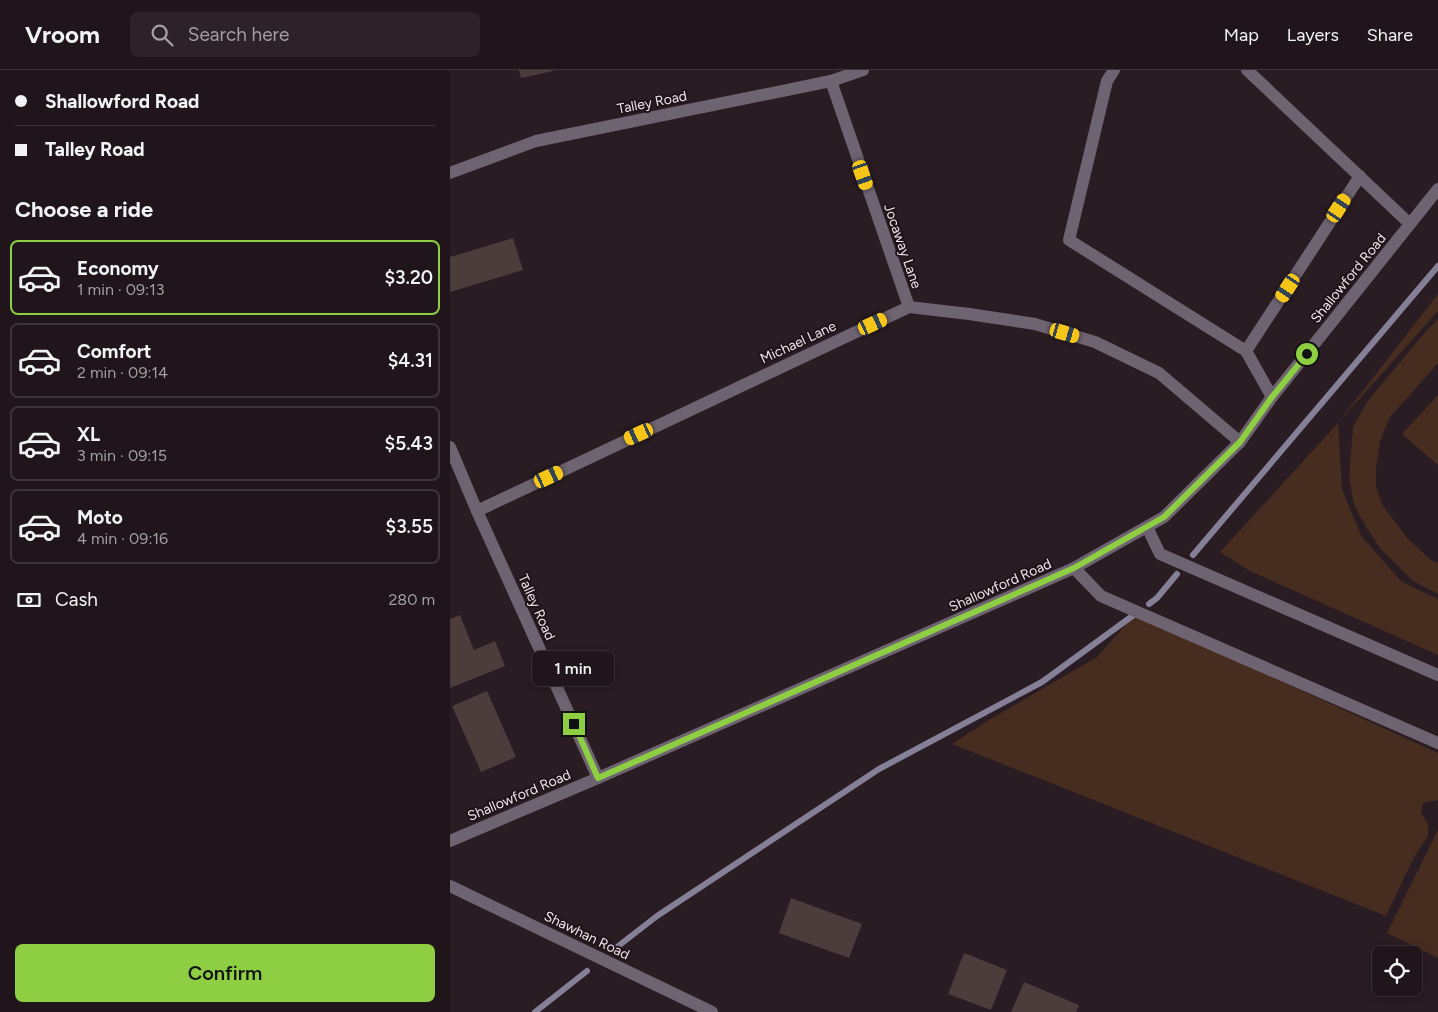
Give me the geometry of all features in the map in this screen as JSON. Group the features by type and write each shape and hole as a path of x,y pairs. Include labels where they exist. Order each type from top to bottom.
{"street":[{"name":"Talley Road","path":"450,173 536,141 831,81 863,70"},
{"path":"1114,70 1107,81 1068,240 1246,351 1272,397"},
{"path":"1247,70 1410,224"},
{"name":"Jocaway Lane","path":"831,81 909,307"},
{"path":"1246,351 1360,176"},
{"name":"Shallowford Road","path":"450,841 598,778 1074,568 1164,517 1240,442 1272,397 1438,188"},
{"path":"909,307 1035,324 1095,342 1159,373 1240,442"},
{"name":"Michael Lane","path":"477,511 909,307"},
{"name":"Talley Road","path":"450,447 598,778"},
{"path":"1147,527 1160,554 1438,675"},
{"path":"1074,568 1101,596 1438,743"},
{"name":"Shawhan Road","path":"450,886 712,1012"}],"shaded area":[{"path":"1438,294 1438,311 1338,423"},
{"path":"1438,319 1438,363 1390,417 1380,441 1376,467 1376,487 1383,506 1408,539 1431,560 1438,563 1438,594 1413,581 1380,548 1354,504 1349,479 1353,427 1367,402"},
{"path":"1438,395 1438,465 1402,434"},
{"path":"1338,423 1342,490 1362,537 1401,581 1438,599 1438,655 1250,571 1220,552"},
{"path":"1135,614 1438,753 1438,800 1423,803 1421,812 1428,824 1428,836 1414,857 1386,916 952,744 987,721 1097,657"},
{"path":"1438,830 1438,958 1422,950 1422,946 1414,946 1387,933"}],"building":[{"path":"519,70 553,70 553,71 521,78"},
{"path":"513,238 523,270 450,292 450,257"},
{"path":"460,615 474,650 495,641 505,666 450,688 450,619"},
{"path":"487,691 516,757 481,772 452,706"},
{"path":"791,898 862,924 849,958 779,933"},
{"path":"964,953 1007,970 991,1010 948,994"},
{"path":"1024,982 1079,1005 1076,1012 1011,1012"}],"waterway":[{"path":"1193,555 1438,266"},
{"path":"1149,604 1157,598 1177,574"},
{"path":"617,947 657,916 879,769 1042,682 1135,614"},
{"path":"535,1012 587,971"}],"route":[{"path":"574,724 598,778 1074,568 1164,517 1240,442 1272,397 1307,354"}]}
